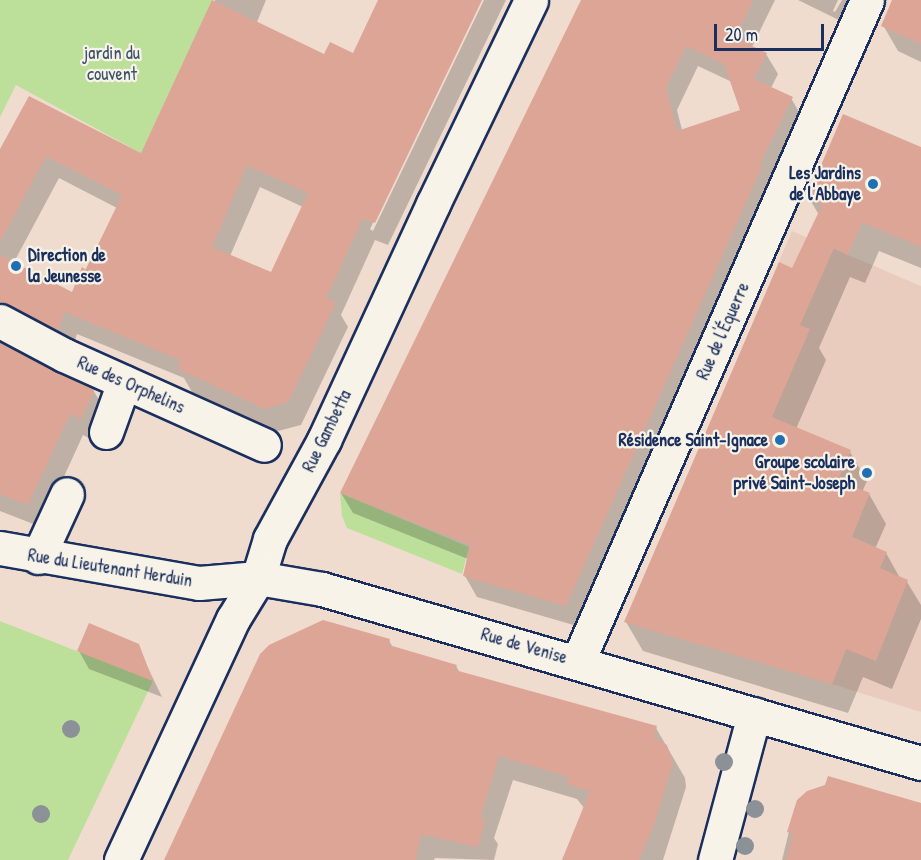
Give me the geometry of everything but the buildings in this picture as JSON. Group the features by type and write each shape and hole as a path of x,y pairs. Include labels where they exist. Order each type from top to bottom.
{"street":[{"name":"Rue Gambetta","path":"121,860 233,619 258,578 270,539 324,440 433,204 531,0"},
{"name":"Rue de l'Équerre","path":"578,661 867,0"},
{"name":"Rue des Orphelins","path":"0,321 64,355 264,445"},
{"path":"106,432 124,382"},
{"path":"38,556 67,494"},
{"name":"Rue du Lieutenant Herduin","path":"0,548 199,583 258,578 293,584"},
{"name":"Rue de Venise","path":"293,584 322,589 578,661 921,763"},
{"path":"715,860 753,714"}],"shaded area":[{"name":"Groupe scolaire privé Saint-Joseph","path":"792,231 921,286 921,712 832,684 886,552 815,520 708,428"}],"green space":[{"name":"jardin du couvent","path":"0,0 213,0 141,153 16,85 0,117"},
{"path":"340,493 469,547 462,574 347,528 342,516"},
{"path":"0,621 153,681 68,860 0,860"}],"place":[{"name":"Les Jardins de l'Abbaye","path":"873,184"},
{"name":"Direction de la Jeunesse","path":"16,266"},
{"name":"Résidence Saint-Ignace","path":"780,440"},
{"name":"Groupe scolaire privé Saint-Joseph","path":"867,473"}]}
